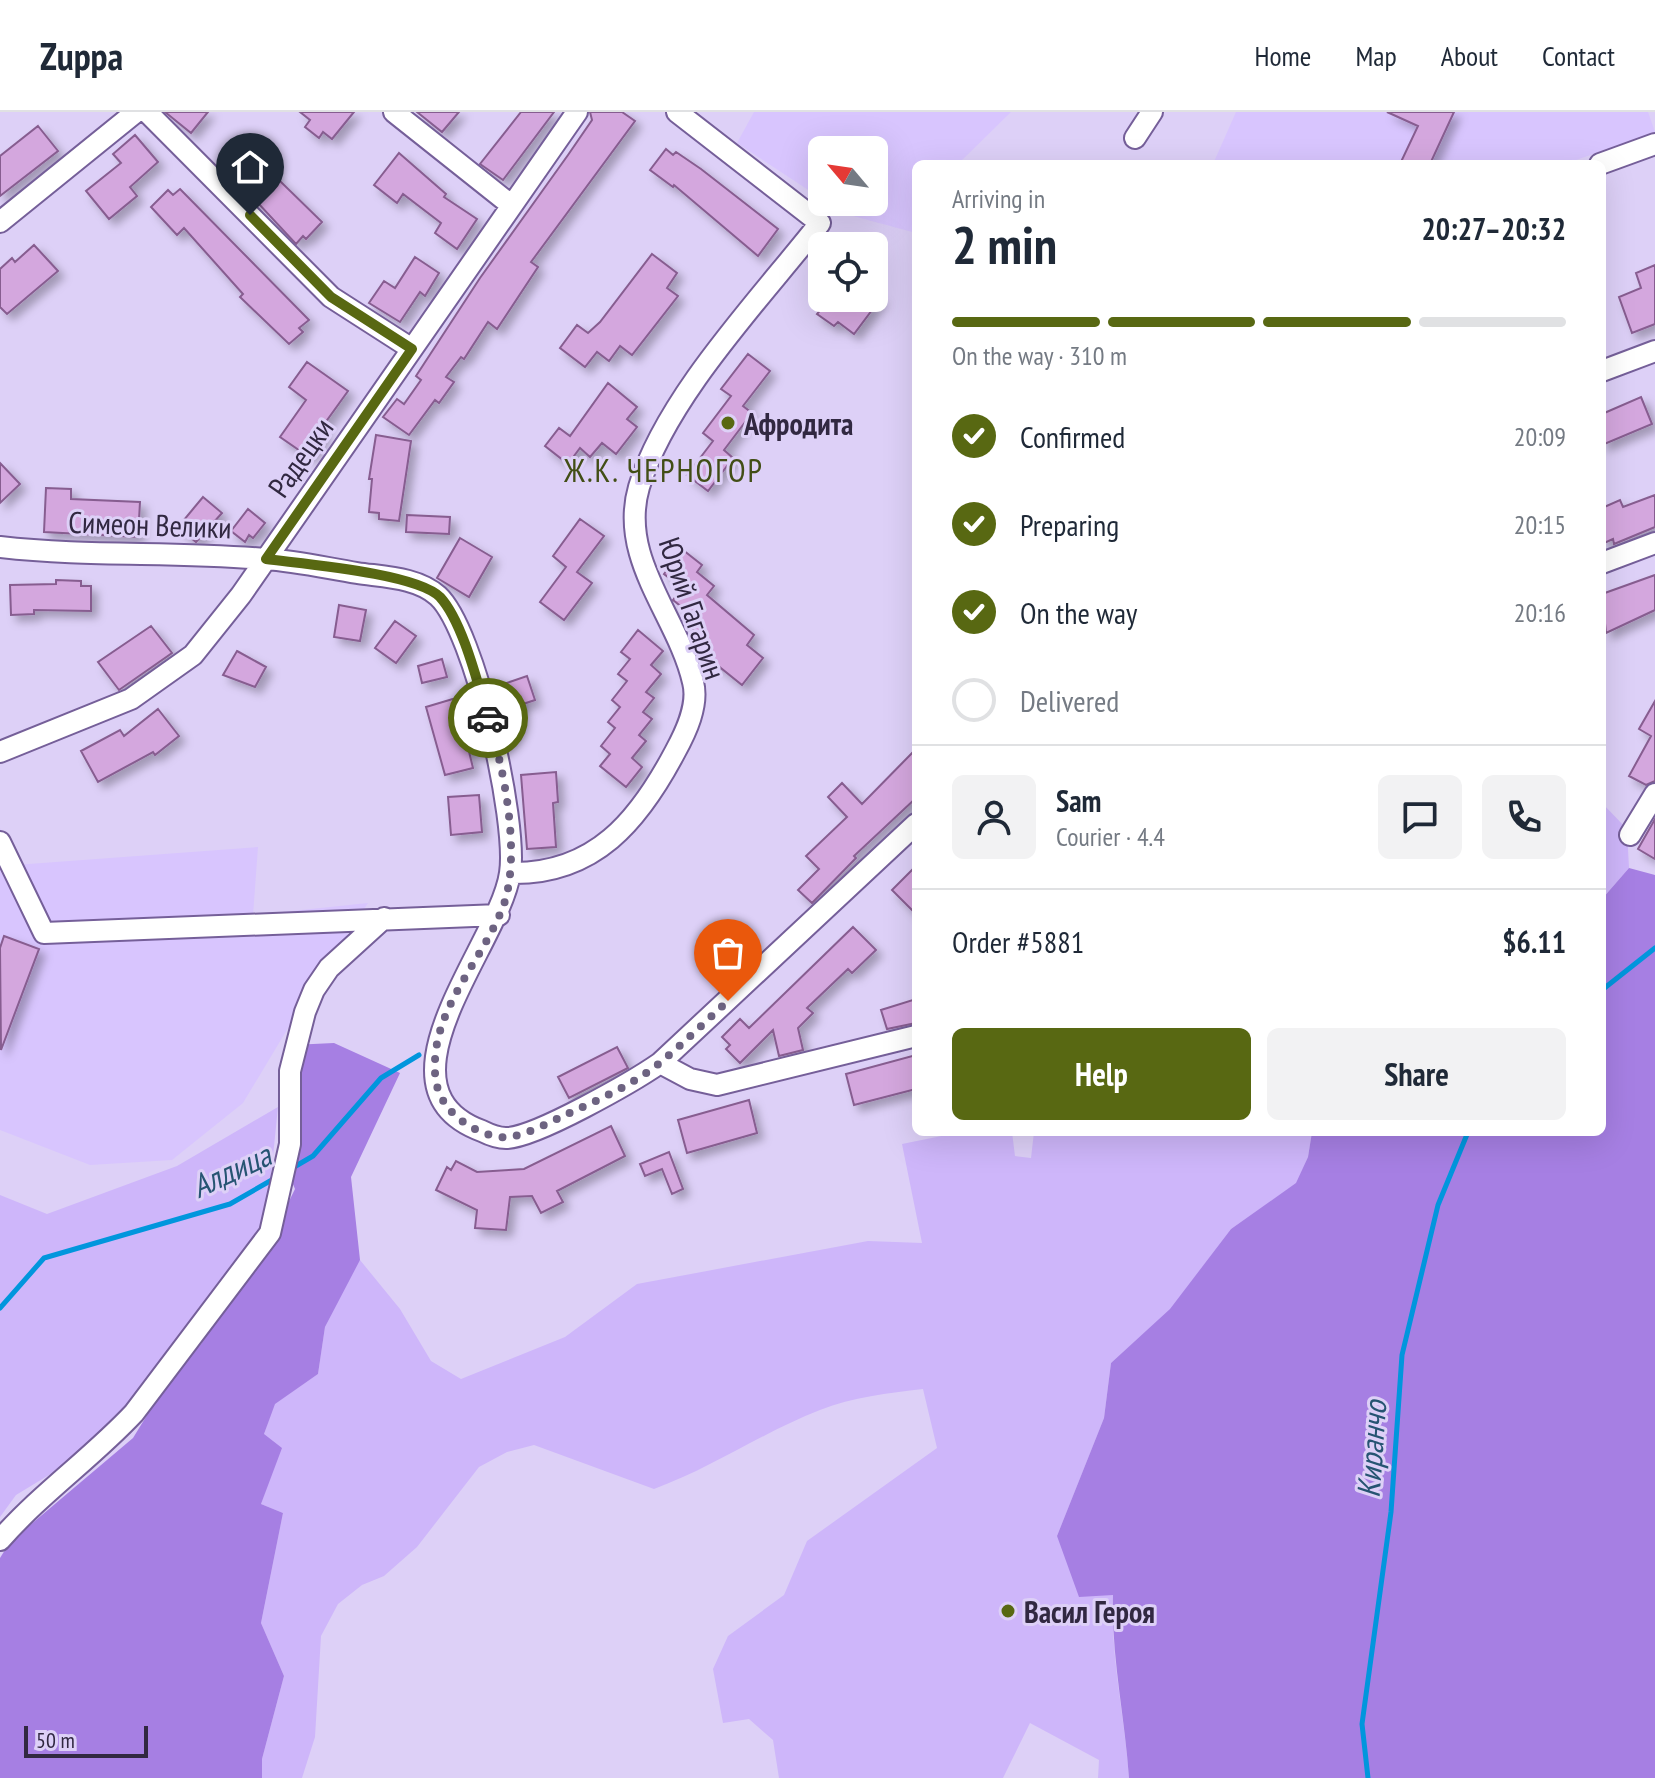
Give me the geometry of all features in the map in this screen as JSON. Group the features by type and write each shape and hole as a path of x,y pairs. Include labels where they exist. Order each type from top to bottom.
{"street":[{"path":"0,222 136,112"},
{"path":"147,112 331,297 412,349"},
{"path":"394,112 511,205"},
{"name":"Радецки","path":"0,752 131,699 193,655 266,559 577,112"},
{"name":"Юрий Гагарин","path":"510,873 553,870 590,854 627,826 651,799 682,739 692,714 694,684 639,558 635,518 639,489 665,424 820,223 677,112"},
{"path":"1135,138 1152,112"},
{"path":"1606,162 1655,144"},
{"path":"1606,369 1655,351"},
{"path":"1606,561 1655,543"},
{"name":"Симеон Велики","path":"0,547 266,559 416,583 440,598 455,622 500,760 510,873 499,915 459,987 440,1035 435,1073 439,1094 451,1112 467,1125 506,1138 571,1113 634,1081 660,1063 912,828"},
{"path":"1630,835 1655,794"},
{"path":"0,842 44,933 499,915"},
{"path":"0,1540 31,1504 113,1436 134,1413 270,1233 290,1144 290,1071 305,1012 314,990 329,968 384,918"},
{"path":"660,1063 690,1079 717,1085 912,1037"}],"shaded area":[{"path":"754,112 1011,112 962,160 912,160 912,232 853,216 888,216 888,136 808,136 808,190 737,143"},
{"path":"1236,112 1648,112 1655,132 1576,160 1215,160"},
{"path":"1606,807 1627,829 1629,868 1606,894"},
{"path":"0,828 15,865 258,847 253,915 368,903 243,1103 172,1160 90,1165 0,1130"},
{"path":"1629,868 1655,875 1655,1778 1129,1778 1114,1641 1113,1595 1079,1597 1057,1536 1104,1418 1111,1363 1170,1309 1231,1229 1296,1183 1308,1157 1311,1136 1606,1136 1606,894"},
{"path":"334,1043 400,1073 351,1177 360,1260 325,1327 318,1374 275,1404 264,1434 282,1448 261,1504 283,1513 261,1623 284,1676 262,1759 262,1778 0,1778 0,1558 10,1542 133,1438 171,1376 201,1344 222,1309 262,1256 295,1189 290,1177 292,1045"},
{"path":"278,1107 267,1215 253,1248 211,1292 195,1320 141,1384 110,1430 72,1461 16,1495 0,1517 0,1195 47,1214 177,1166"},
{"path":"941,1136 1012,1136 1015,1156 1031,1158 1034,1136 1311,1136 1308,1157 1297,1183 1231,1229 1170,1310 1111,1363 1104,1418 1057,1536 1113,1595 1114,1641 1129,1778 1098,1778 1099,1760 1030,1723 1003,1778 779,1778 773,1740 749,1719 723,1723 713,1669 728,1636 784,1595 807,1541 937,1448 923,1389 858,1399 820,1410 654,1489 534,1445 507,1452 479,1467 417,1547 384,1576 362,1585 338,1604 321,1636 315,1737 302,1778 262,1778 262,1759 284,1676 261,1623 283,1513 261,1504 270,1477 264,1434 274,1404 318,1374 325,1327 360,1260 400,1309 431,1361 461,1379 565,1337 637,1284 868,1241 922,1243 902,1144"}],"building":[{"path":"165,112 208,112 191,133"},
{"path":"300,112 354,112 332,139 323,132 319,138 305,127 310,120"},
{"path":"417,112 459,112 442,132"},
{"path":"521,112 554,112 503,180 480,164"},
{"path":"590,112 622,112 635,121 531,262 538,267 497,329 488,322 464,359 461,357 446,377 454,382 439,403 435,400 409,435 383,417 397,399 404,404 421,380 416,376 480,278 592,120"},
{"path":"1387,112 1454,112 1432,160 1402,160 1418,126"},
{"path":"38,126 58,151 0,196 0,156"},
{"path":"135,135 158,162 130,187 137,196 109,219 86,191 121,163 113,154"},
{"path":"240,142 322,222 306,239 303,236 296,244 220,162"},
{"path":"666,149 701,169 778,229 758,256 674,185 650,170"},
{"path":"399,153 446,194 444,197 477,219 457,249 435,233 441,223 403,194 397,203 374,185"},
{"path":"180,189 309,320 299,328 303,332 289,344 240,297 243,294 184,228 177,235 151,207 168,190 173,195"},
{"path":"34,245 58,271 7,314 0,307 0,269 12,258 15,262"},
{"path":"652,254 677,273 667,288 678,296 632,355 620,346 609,361 597,352 585,367 560,348 577,325 588,333 600,322"},
{"path":"415,257 439,273 425,296 420,292 400,322 369,303 384,281 395,288"},
{"path":"1655,265 1655,324 1632,333 1619,297 1641,288 1636,273"},
{"path":"870,312 854,334 838,322 834,326 817,314"},
{"name":"Афродита","path":"748,354 770,371 743,406 752,413 724,450 733,458 708,491 687,475 713,441 703,433 731,396 721,389"},
{"path":"307,362 348,391 320,430 325,433 309,457 280,437 306,400 289,387"},
{"path":"608,383 637,407 627,419 637,427 616,454 602,443 590,457 580,448 568,464 545,446 559,428 570,436"},
{"path":"1641,397 1652,424 1606,443 1606,412"},
{"path":"376,435 411,441 399,521 379,519 379,513 369,512 372,479 369,479"},
{"path":"0,463 20,484 0,503"},
{"path":"46,488 71,489 71,499 140,502 138,537 44,532"},
{"path":"1655,495 1655,527 1614,544 1613,539 1606,542 1606,506 1620,500 1623,507"},
{"path":"203,497 222,513 196,542 178,527"},
{"path":"248,509 265,523 253,538 249,535 245,542 231,531"},
{"path":"407,515 450,517 449,534 406,532"},
{"path":"580,519 604,536 577,572 592,583 564,620 540,602 566,567 553,556"},
{"path":"460,538 492,557 469,597 437,578"},
{"path":"683,550 702,565 697,572 714,586 707,595 754,635 747,645 763,658 742,685 696,648 691,638 696,633 683,620 688,612 673,600 682,588 664,574"},
{"path":"1655,575 1655,610 1606,633 1606,593"},
{"path":"56,580 81,581 81,586 91,586 91,611 34,610 34,614 11,615 10,585 56,584"},
{"path":"339,605 366,610 360,641 334,637"},
{"path":"395,621 416,636 396,663 375,648"},
{"path":"151,626 172,653 119,690 98,662"},
{"path":"638,630 663,651 651,665 661,674 646,692 654,698 643,712 652,719 639,735 646,741 632,758 642,767 626,787 600,766 610,754 601,746 615,728 608,722 620,707 612,700 627,681 618,674 630,659 621,652"},
{"path":"237,651 266,667 255,687 223,675"},
{"path":"442,659 447,677 422,683 418,666"},
{"path":"527,676 535,700 502,711 495,687"},
{"path":"456,698 473,768 445,775 426,707"},
{"path":"1655,701 1655,781 1646,785 1629,776 1651,736 1639,729"},
{"path":"158,709 179,736 155,755 153,752 98,782 81,751 120,730 124,736"},
{"path":"912,753 912,802 854,856 856,858 812,903 798,890 819,869 806,856 847,817 828,797 842,783 862,804"},
{"path":"556,772 558,802 553,803 556,847 527,849 521,775"},
{"path":"479,795 482,832 451,835 448,797"},
{"path":"1655,819 1655,859 1638,849"},
{"path":"912,870 912,910 892,890"},
{"path":"853,927 876,950 852,973 848,969 807,1008 813,1013 798,1028 803,1050 779,1056 773,1030 740,1063 726,1049 730,1045 722,1037 740,1019 749,1028"},
{"path":"4,936 39,949 1,1050 0,948"},
{"path":"912,1000 912,1024 887,1029 881,1010"},
{"path":"617,1047 628,1068 569,1098 558,1077"},
{"path":"912,1056 912,1090 854,1105 846,1074"},
{"path":"749,1100 757,1133 687,1153 678,1120"},
{"path":"611,1126 625,1156 557,1191 563,1202 541,1213 532,1196 510,1197 506,1230 475,1228 477,1210 436,1190 447,1167 451,1170 456,1161 477,1172 524,1169"},
{"path":"669,1152 683,1189 672,1194 662,1169 645,1176 640,1164"}],"waterway":[{"name":"Киранчо","path":"1606,987 1655,948"},
{"name":"Алдица","path":"289,1170 313,1156 381,1078 419,1055"},
{"name":"Киранчо","path":"1368,1778 1362,1724 1391,1512 1402,1355 1438,1205 1466,1136"},
{"name":"Алдица","path":"0,1308 44,1258 230,1204 277,1177"}],"way so far":[{"path":"488,718 503,773 511,870 499,915 459,987 440,1035 435,1073 439,1094 451,1112 467,1125 486,1133 506,1138 526,1132 634,1081 660,1063 728,1001"}],"place":[{"name":"Афродита","path":"728,423"},
{"name":"Васил Героя","path":"1008,1611"}],"district":[{"name":"Ж.К. ЧЕРНОГОР","path":"664,470"}],"route":[{"path":"250,215 331,297 412,349 266,559 400,580 428,589 440,598 455,622 488,718"}]}
